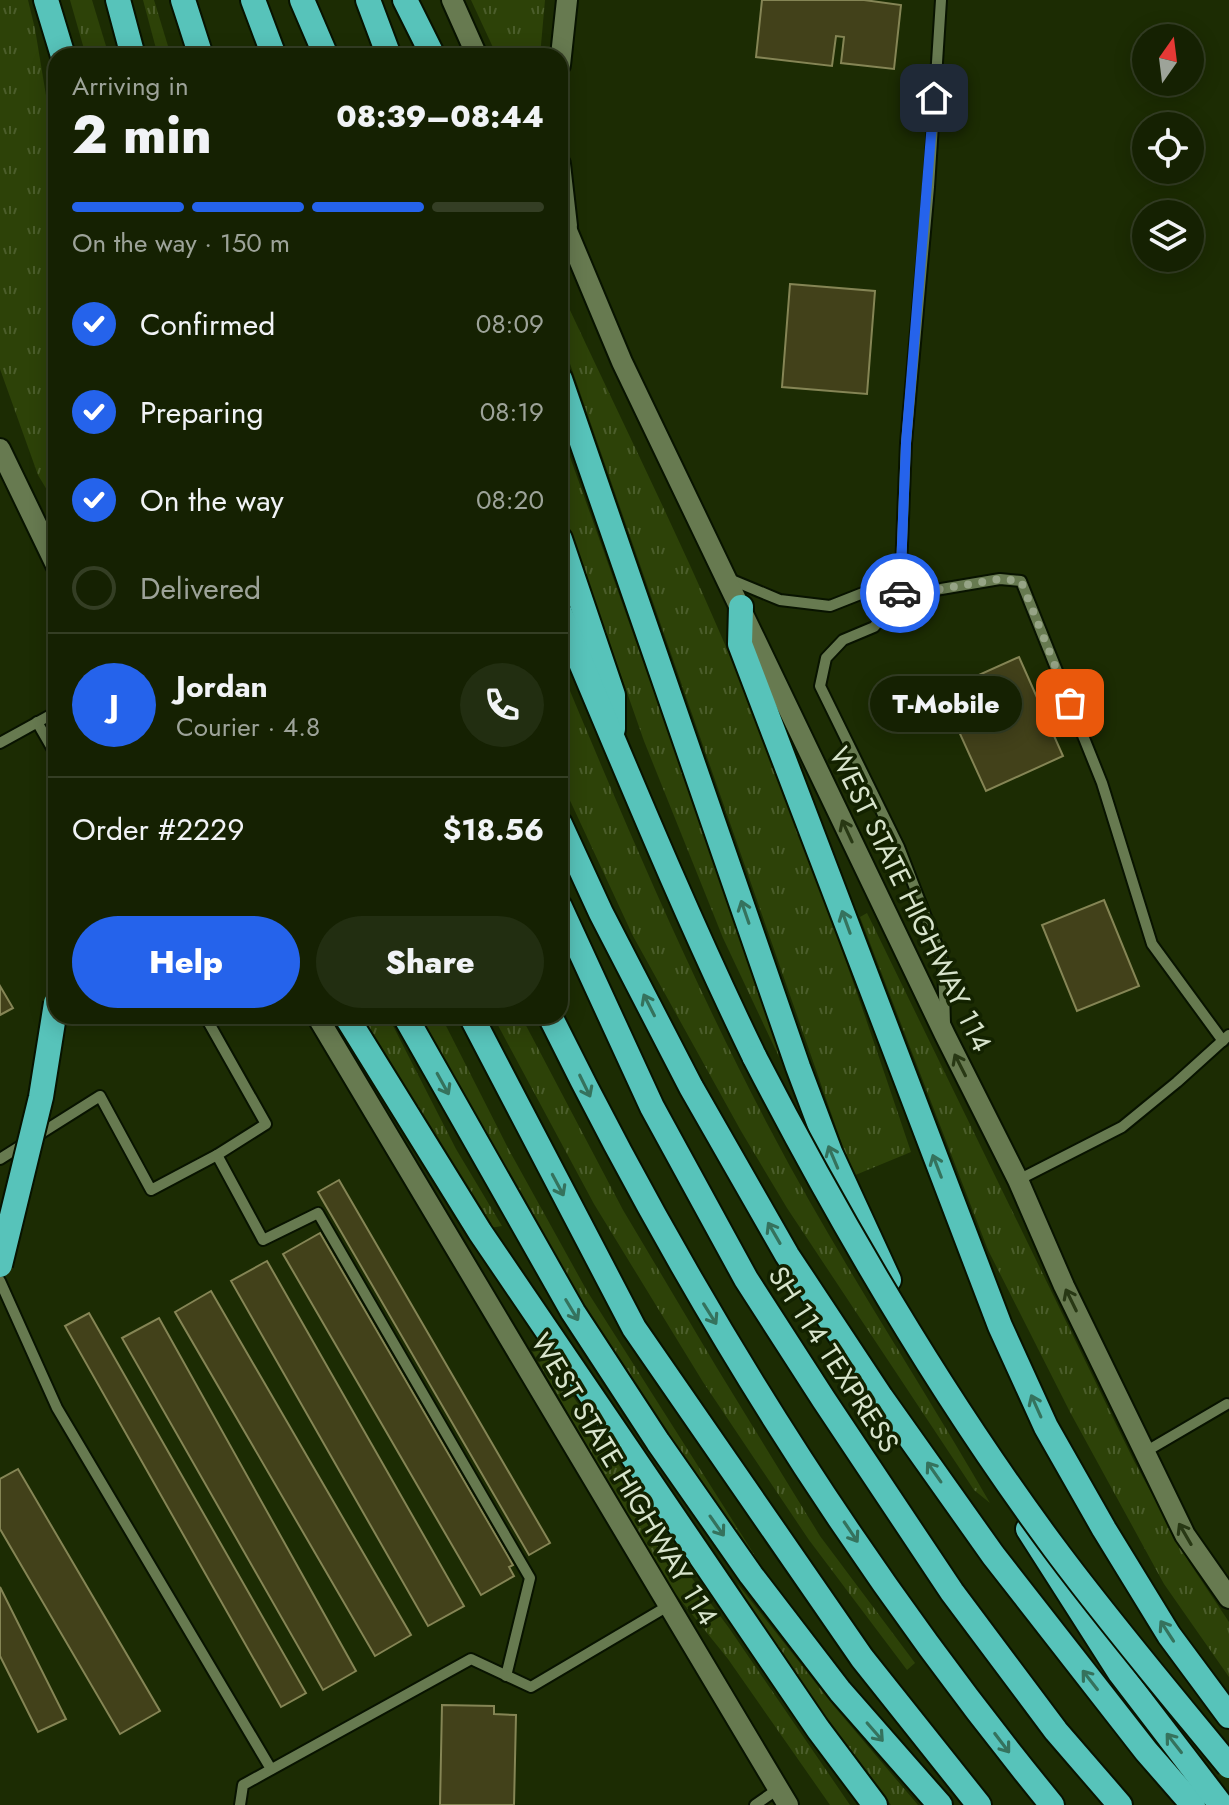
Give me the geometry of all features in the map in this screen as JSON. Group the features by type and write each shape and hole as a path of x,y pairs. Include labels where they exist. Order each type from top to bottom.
{"highway":[{"path":"46,0 61,48"},
{"path":"54,0 62,48"},
{"path":"118,0 131,48"},
{"path":"183,0 198,48"},
{"path":"253,0 271,48"},
{"path":"302,0 323,48"},
{"path":"368,0 386,48"},
{"path":"405,0 429,48"},
{"path":"568,402 798,1067 830,1152 883,1268 978,1449 1017,1512 1120,1673 1221,1805"},
{"path":"568,563 613,695 613,740"},
{"path":"741,607 740,644 1000,1326 1046,1427 1104,1529 1169,1635 1229,1716"},
{"path":"568,632 724,994 804,1154 930,1368 1054,1548 1229,1766"},
{"path":"568,841 601,913 691,1087 787,1255 881,1397 993,1555 1146,1751 1193,1805"},
{"name":"SH 114 TEXPRESS","path":"568,924 652,1107 746,1279 952,1592 1056,1731 1120,1805"},
{"path":"0,1265 41,1097 53,1024"},
{"path":"351,1024 480,1232 818,1729 875,1805"},
{"path":"410,1024 573,1312 658,1442 751,1575 840,1691 940,1805"},
{"path":"475,1024 634,1328 862,1658 979,1805"},
{"path":"554,1024 605,1126 700,1298 782,1431 912,1623 1052,1805"}],"main road":[{"path":"452,0 473,48"},
{"path":"562,48 567,0"},
{"name":"WEST STATE HIGHWAY 114","path":"568,230 622,362 945,1035 1018,1180 1064,1286 1185,1535 1229,1598"},
{"path":"0,449 48,548"},
{"name":"WEST STATE HIGHWAY 114","path":"322,1024 783,1797"}],"lane":[{"path":"941,0 929,187 906,443 900,596 874,627 843,640 826,658 820,686 899,847 943,961 945,1035"},
{"path":"726,577 780,600 830,606 863,593 900,596 1000,579 1021,581 1102,783 1152,944 1226,1038 1122,1127 1018,1180"},
{"path":"0,743 48,716"},
{"path":"37,722 48,741"},
{"path":"0,1159 100,1096 151,1190 217,1155 266,1124 210,1024"},
{"path":"217,1155 263,1240 318,1213 530,1578 506,1676"},
{"path":"0,1281 57,1408 271,1769"},
{"path":"1145,1452 1227,1404"},
{"path":"240,1805 243,1785 471,1659 531,1687 668,1606"},
{"path":"755,1805 783,1797"}],"green space":[{"path":"0,0 28,0 48,108 48,492 38,475 0,369"},
{"path":"70,0 92,0 107,48 84,48"},
{"path":"143,0 154,0 169,48 156,48"},
{"path":"471,0 545,0 541,48 493,48"},
{"path":"568,306 688,560 736,670 818,884 911,1152 853,1176 568,358"},
{"path":"568,451 771,1020 779,1057 723,938 644,741 568,524"},
{"path":"568,686 686,958 770,1129 823,1224 990,1503 974,1490 787,1208 633,936 568,796"},
{"path":"867,913 1134,1461 1189,1562 1229,1622 1229,1677 1164,1584 1070,1412 988,1250 860,917"},
{"path":"360,1024 392,1024 456,1149 502,1226 490,1228"},
{"path":"424,1024 445,1024 509,1150 587,1291 759,1562 645,1404 528,1212"},
{"path":"497,1024 525,1024 623,1210 717,1368 820,1536 915,1663 907,1670 809,1540 703,1382 594,1204"},
{"path":"540,1347 631,1483 674,1554 729,1628 850,1805 830,1805 728,1659 666,1582 532,1351"},
{"path":"737,1583 833,1705 918,1805 891,1805 820,1709"}],"building":[{"path":"762,0 864,0 901,5 894,69 841,63 844,37 836,36 832,66 756,57"},
{"path":"790,284 875,291 867,394 782,387"},
{"path":"1019,657 1063,756 986,791 941,692"},
{"path":"1104,900 1139,986 1077,1011 1042,925"},
{"path":"0,986 13,1008 0,1015"},
{"path":"339,1180 550,1543 529,1555 318,1192"},
{"path":"320,1233 513,1565 509,1567 514,1576 481,1595 283,1254"},
{"path":"267,1261 464,1606 428,1626 231,1281"},
{"path":"211,1291 411,1635 375,1656 175,1312"},
{"path":"89,1313 306,1693 281,1707 65,1326"},
{"path":"159,1318 356,1671 323,1690 122,1338"},
{"path":"18,1469 160,1711 120,1734 0,1529 0,1479"},
{"path":"0,1587 66,1719 38,1732 0,1656"},
{"path":"442,1705 494,1706 494,1714 516,1715 514,1805 440,1805"}],"way so far":[{"path":"900,593 900,596 1000,579 1021,581 1070,703"}],"place":[{"name":"T-Mobile","path":"1070,703"}],"route":[{"path":"900,593 906,443 934,98"}]}
